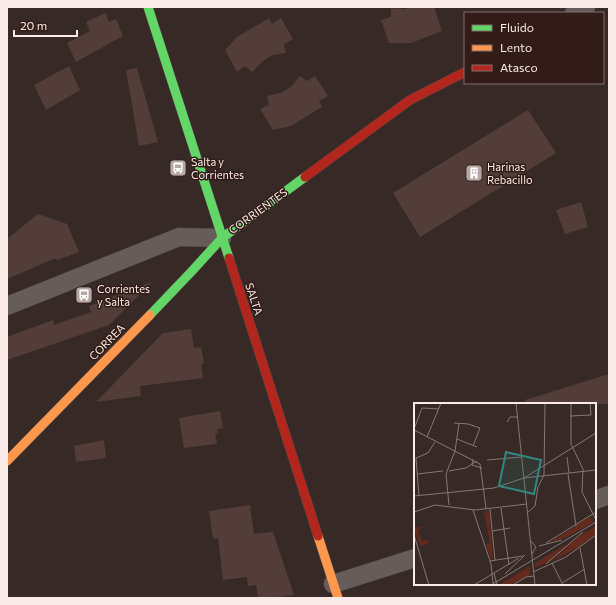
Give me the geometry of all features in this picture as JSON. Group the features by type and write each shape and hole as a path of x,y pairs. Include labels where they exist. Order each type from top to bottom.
{"main road":[{"name":"SALTA","path":"148,7 335,591"},
{"name":"CORRIENTES","path":"222,238 410,100 464,73"},
{"name":"CORREA","path":"7,461 192,271 222,238"}],"street":[{"path":"576,12 586,7"},
{"name":"CORRIENTES","path":"7,306 179,237 222,238"},
{"path":"596,500 609,495"},
{"path":"335,591 414,558"}],"building":[{"path":"409,7 434,7 442,31 411,43 389,43 381,20 391,17 391,8 405,9"},
{"path":"105,13 109,22 116,19 123,36 76,62 67,43 90,31 86,22"},
{"path":"269,18 272,24 281,18 293,39 284,44 286,53 273,55 267,58 252,72 245,66 237,72 225,50 237,37"},
{"path":"69,66 80,90 46,110 34,85"},
{"path":"137,68 158,142 139,146 126,70"},
{"path":"300,76 307,81 315,76 328,96 319,101 322,107 291,126 273,130 260,109 269,105 267,96 281,93 292,86"},
{"name":"Harinas Rebacillo","path":"528,110 556,153 420,237 393,193"},
{"path":"581,202 588,227 565,234 556,210"},
{"path":"38,214 67,224 79,252 57,260 56,258 7,279 7,239"},
{"path":"152,282 109,325 7,360 7,337 53,320 54,325 91,312 89,306"},
{"path":"191,329 194,348 201,347 204,363 201,364 203,378 140,386 141,396 96,402 163,333"},
{"path":"609,374 609,404 526,403 525,400"},
{"path":"220,411 223,428 217,429 218,433 215,433 217,444 184,448 179,418"},
{"path":"104,440 106,458 76,462 74,446"},
{"path":"250,505 254,534 273,532 294,595 258,598 256,585 248,586 247,577 223,580 218,538 213,539 209,511"}],"traffic: fast":[{"path":"148,7 229,258"},
{"path":"150,315 222,238 305,177"}],"traffic: slow":[{"path":"7,461 150,315"},
{"path":"318,536 338,598"}],"traffic: jam":[{"path":"305,177 410,100 464,73"},
{"path":"229,258 318,536"}],"place":[{"name":"Salta y Corrientes","path":"178,168"},
{"name":"Harinas Rebacillo","path":"474,173"},
{"name":"Corrientes y Salta","path":"84,295"}]}
